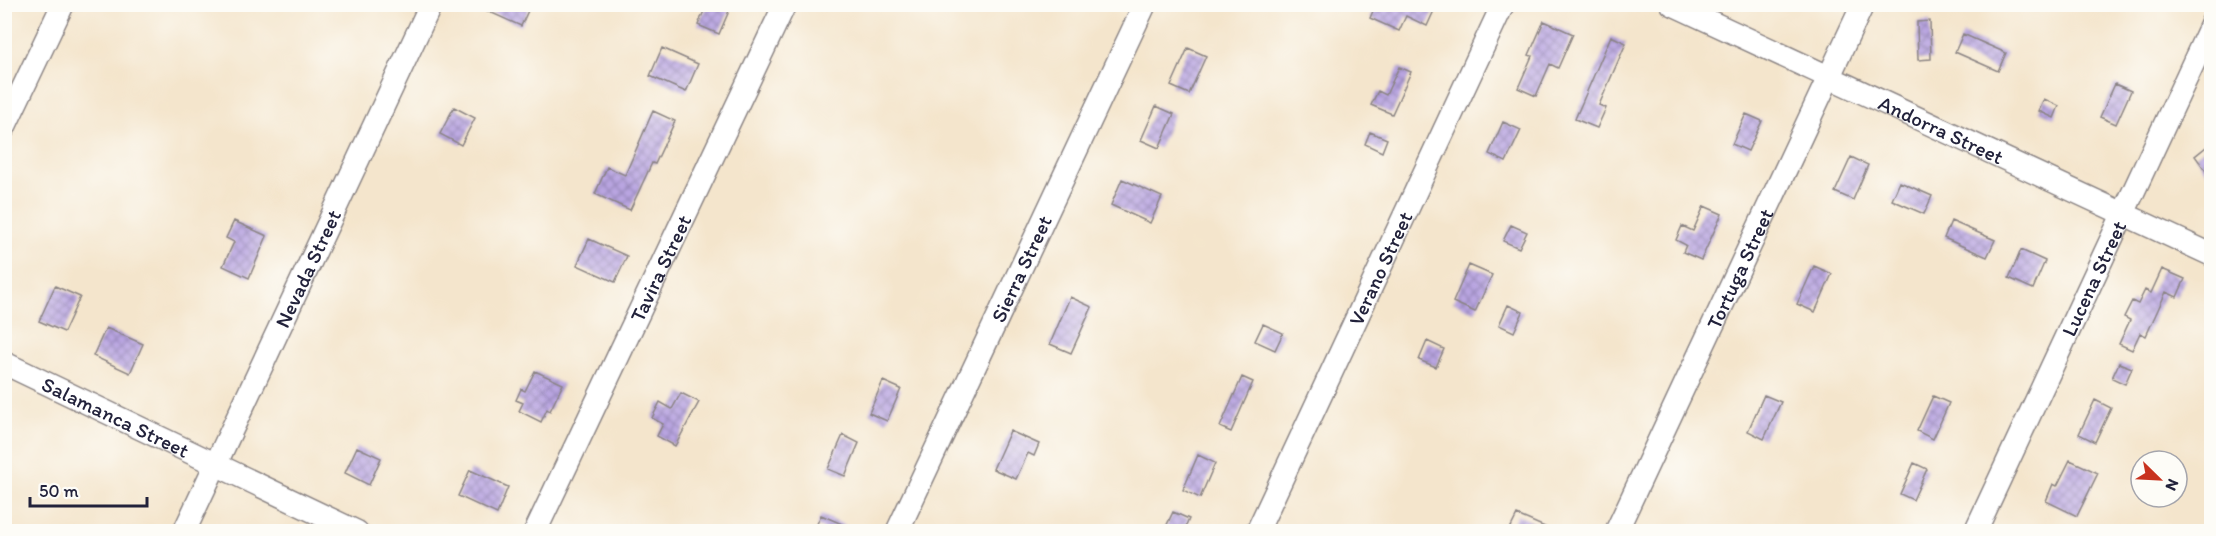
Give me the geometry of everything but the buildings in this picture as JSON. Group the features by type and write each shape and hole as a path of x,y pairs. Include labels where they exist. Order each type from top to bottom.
{"street":[{"path":"4,128 63,4"},
{"name":"Nevada Street","path":"184,531 431,4"},
{"name":"Tavira Street","path":"535,531 785,4"},
{"name":"Sierra Street","path":"897,531 1145,4"},
{"name":"Verano Street","path":"1257,531 1503,4"},
{"name":"Andorra Street","path":"1672,4 2211,255"},
{"name":"Tortuga Street","path":"1616,531 1863,4"},
{"name":"Lucena Street","path":"1975,531 2211,23"},
{"name":"Salamanca Street","path":"4,363 357,531"}]}
